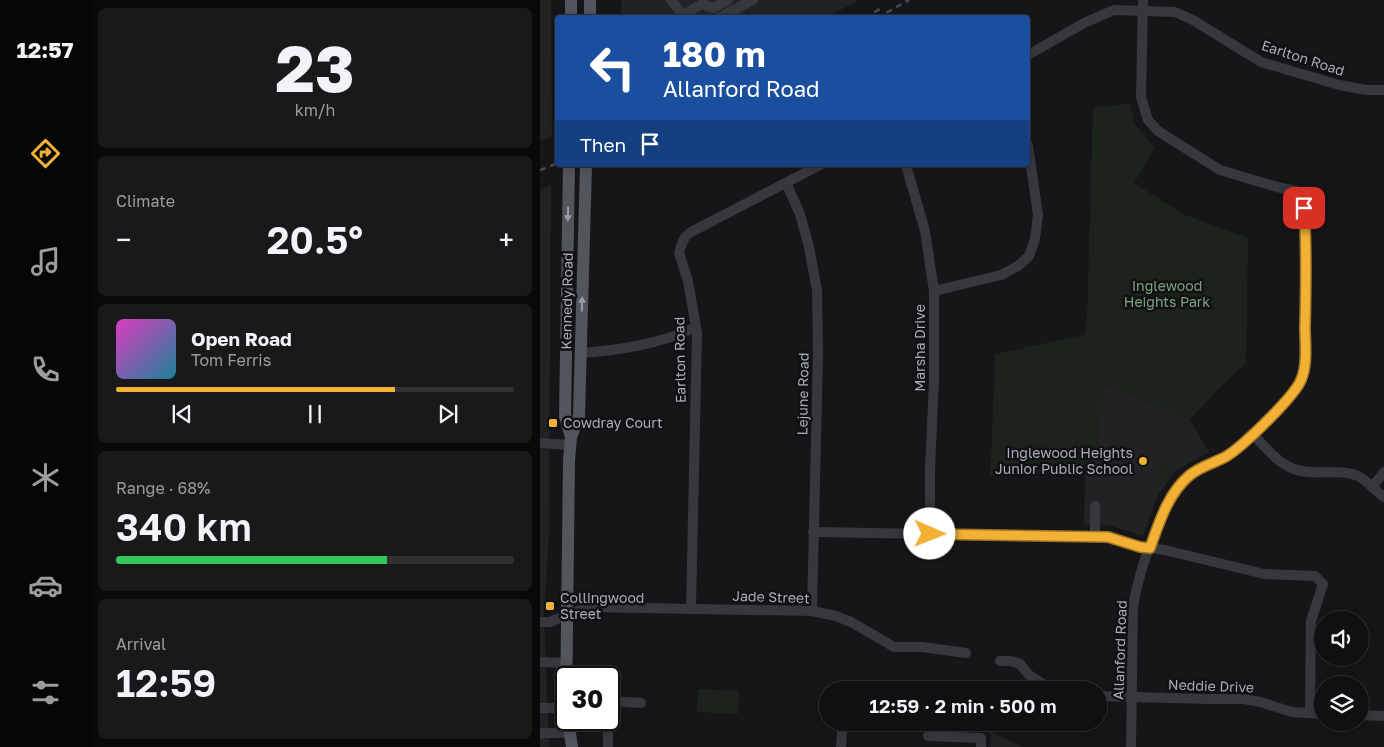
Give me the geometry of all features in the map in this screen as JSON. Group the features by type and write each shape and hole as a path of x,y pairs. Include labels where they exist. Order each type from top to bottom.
{"main road":[{"path":"571,0 571,15"},
{"path":"590,0 590,15"},
{"name":"Kennedy Road","path":"566,663 570,441 565,416 569,167"},
{"name":"Kennedy Road","path":"570,441 579,416 586,167"},
{"path":"570,731 572,747"}],"street":[{"path":"685,15 705,1 713,8 728,0"},
{"path":"724,15 753,0"},
{"name":"Allanford Road","path":"1131,747 1133,606 1137,584 1164,510 1176,490 1186,479 1227,456 1282,406 1298,386 1302,378 1304,359 1306,253 1303,201 1296,191 1220,170 1158,131 1152,125 1145,113 1141,97 1144,0"},
{"path":"673,1 683,15"},
{"name":"Earlton Road","path":"1030,54 1107,12 1121,9 1175,12 1261,62 1339,85 1367,90 1384,90"},
{"path":"934,291 1001,275 1018,266 1029,256 1035,239 1038,215 1030,159"},
{"name":"Earlton Road","path":"691,608 696,327 688,281 679,253 685,237 691,232 816,167"},
{"name":"Marsha Drive","path":"907,167 925,231 934,291 930,534"},
{"name":"Lejune Road","path":"786,183 800,214 809,246 817,290 818,364 812,611"},
{"path":"581,353 646,344 672,338 696,327"},
{"path":"566,386 580,386"},
{"path":"1252,434 1279,461 1292,469 1308,473 1343,473 1359,477 1384,497"},
{"path":"540,443 570,441"},
{"path":"1372,487 1384,472"},
{"path":"1095,506 1095,537"},
{"path":"813,532 1108,537 1140,547 1264,574 1315,576 1323,584 1322,592 1311,621 1310,713"},
{"name":"Jade Street","path":"567,615 586,607 812,611 836,616 851,622 894,647 922,647 966,653"},
{"path":"540,622 550,622 567,615"},
{"path":"1000,660 1020,664 1029,675 1038,681"},
{"path":"540,662 566,663"},
{"name":"Neddie Drive","path":"1107,697 1244,699 1292,712 1314,713"},
{"path":"620,702 641,703"},
{"path":"540,708 555,708"},
{"path":"1369,715 1384,716"},
{"path":"540,734 555,730"},
{"path":"608,731 608,747"},
{"path":"841,747 842,732"},
{"path":"928,736 981,738 981,747"}],"shaded area":[{"path":"540,0 551,0 552,136 540,141"},
{"path":"622,0 859,0 831,15 620,15"},
{"path":"551,185 549,534 544,615 549,747 540,747 540,190"},
{"name":"Inglewood Heights Junior Public School","path":"1105,384 1190,420 1209,452 1176,470 1158,495 1143,536 1108,525 1084,525 1085,472 1093,472"},
{"path":"990,731 1022,747 991,747"}],"green space":[{"name":"Inglewood Heights Park","path":"1130,103 1134,123 1155,148 1134,183 1185,215 1248,238 1246,363 1218,389 1190,420 1106,384 1092,472 990,476 995,354 1084,335 1087,320 1093,108"},
{"path":"1164,459 1170,464 1173,471 1164,481 1157,478 1153,466 1157,461"},
{"path":"698,689 739,691 738,714 697,712"}],"railway":[{"path":"882,15 909,0"},
{"path":"870,15 883,7"},
{"path":"540,170 555,164"}],"place":[{"name":"Cowdray Court","path":"553,423"},
{"name":"Inglewood Heights Junior Public School","path":"1143,461"},
{"name":"Collingwood Street","path":"550,606"}],"route":[{"path":"930,534 1108,537 1140,547 1150,548 1164,510 1176,490 1191,475 1227,456 1240,446 1282,406 1302,378 1304,370 1306,288 1304,208"}]}
